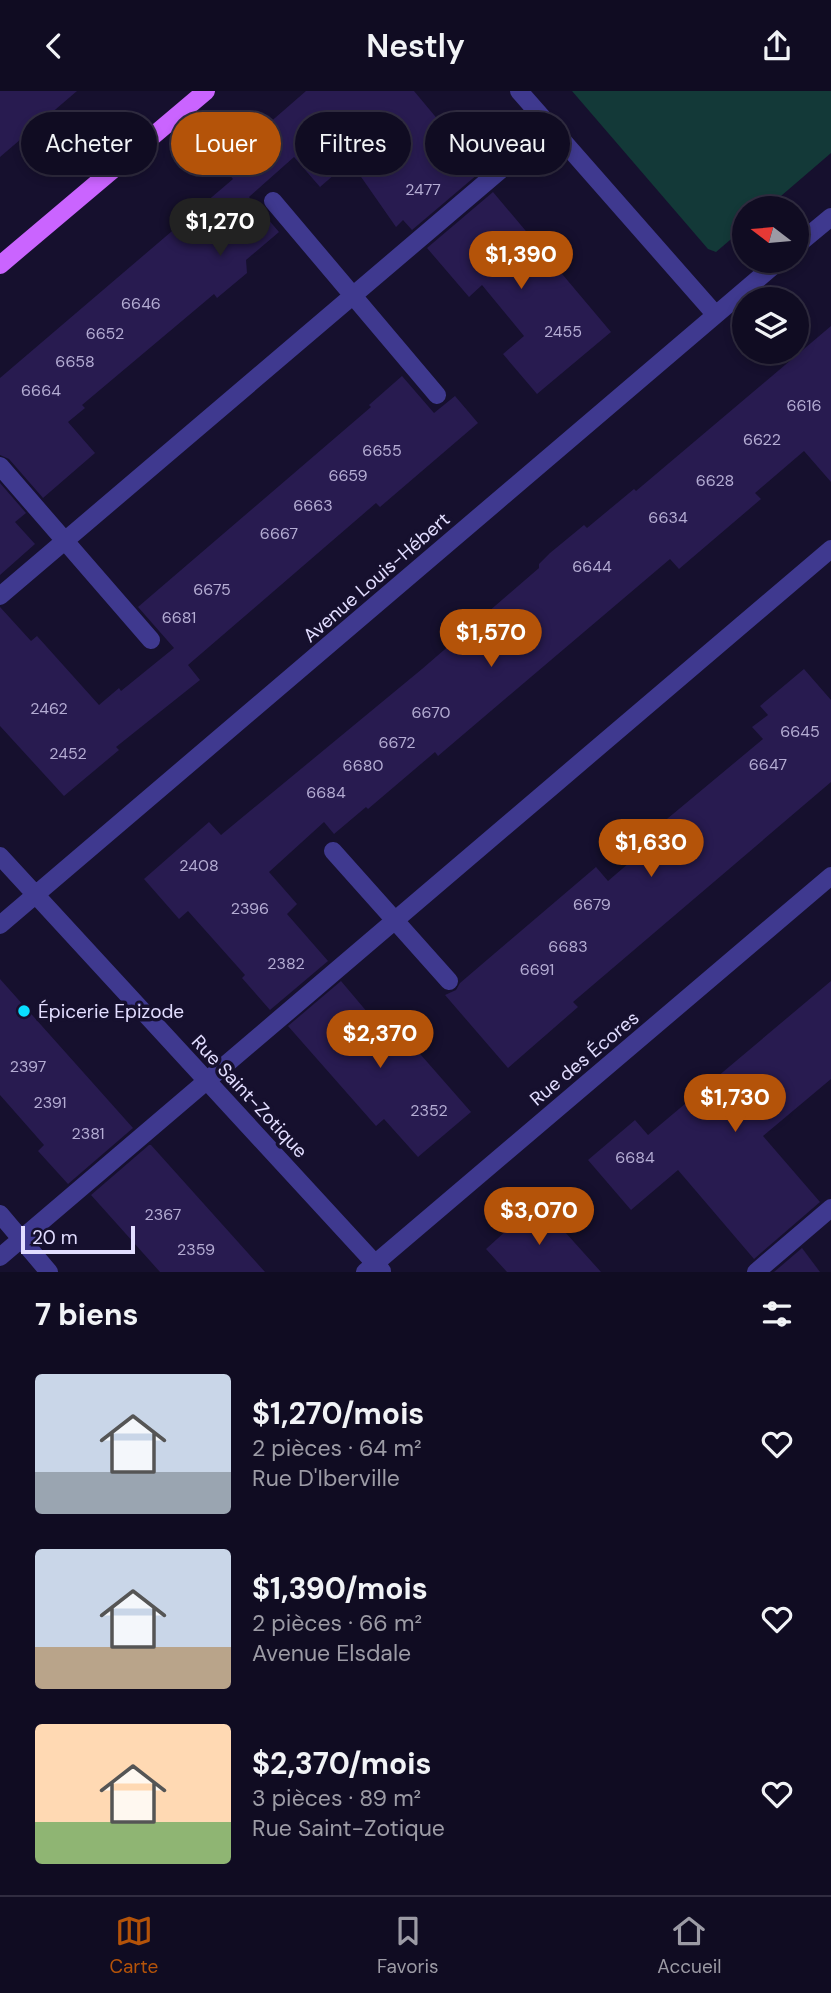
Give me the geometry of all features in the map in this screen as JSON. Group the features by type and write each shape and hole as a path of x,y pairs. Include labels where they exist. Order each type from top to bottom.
{"main road":[{"path":"0,265 206,91"}],"street":[{"path":"519,91 538,112"},
{"path":"570,149 715,314"},
{"path":"0,596 495,175"},
{"path":"272,201 437,395"},
{"path":"809,235 831,217"},
{"name":"Avenue Louis-Hébert","path":"0,925 765,273"},
{"path":"0,465 150,640"},
{"path":"0,1257 205,1079 831,549"},
{"path":"333,851 449,981"},
{"name":"Rue Saint-Zotique","path":"0,856 205,1079 374,1269"},
{"name":"Rue des Écores","path":"374,1269 831,876"},
{"path":"756,1272 831,1208"},
{"path":"0,1214 49,1272"}],"green space":[{"path":"572,91 831,91 831,153 781,196 732,196 732,238 716,252 708,249"}],"building":[{"path":"0,91 77,91 52,112 21,112 21,139 0,157"},
{"path":"306,91 414,91 432,112 425,112 425,175 477,175 412,230 403,220 396,227 360,175 411,175 411,112 295,112 295,158 281,169 281,113"},
{"path":"230,175 274,175 249,197 279,232 246,260 247,273 217,298 214,294 82,405 85,408 68,422 95,453 43,498 9,459 0,455 0,378 233,179"},
{"path":"310,175 334,175 320,187"},
{"path":"493,192 611,332 537,394 503,354 524,336 482,285 469,297 427,248"},
{"path":"831,326 831,482 804,451 755,493 761,499 679,569 670,559 438,756 435,752 334,834 324,822 269,872 297,904 287,914 328,961 270,1010 242,978 245,975 188,911 179,919 144,879 209,822 221,835 422,669 539,568 539,564 550,553 584,525 587,528 634,489 636,491 786,364 809,364 809,345"},
{"path":"402,376 434,413 455,396 478,423 380,507 376,503 188,665 200,680 116,747 119,750 64,796 0,726 0,607 31,641 37,636 99,705 119,688 121,691 174,648 138,607 371,407 369,405"},
{"path":"0,483 26,513 15,522 35,544 0,575"},
{"path":"804,669 831,700 831,782 573,1002 578,1007 508,1068 445,995 456,990 460,983 596,867 608,881 672,826 667,819 763,739 752,727 768,715 760,706"},
{"path":"0,979 133,1128 68,1184 38,1151 44,1145 0,1095"},
{"path":"341,981 384,1032 393,1023 471,1112 418,1157 384,1119 376,1126 288,1026"},
{"path":"831,981 831,1079 763,1136 820,1202 754,1259 678,1170 631,1210 588,1160 635,1120 648,1135"},
{"path":"149,1145 265,1272 160,1272 91,1195"},
{"path":"538,1202 601,1272 507,1272 486,1249"},
{"path":"802,1248 820,1272 774,1272"}],"place":[{"name":"Épicerie Epizode","path":"24,1011"}]}
